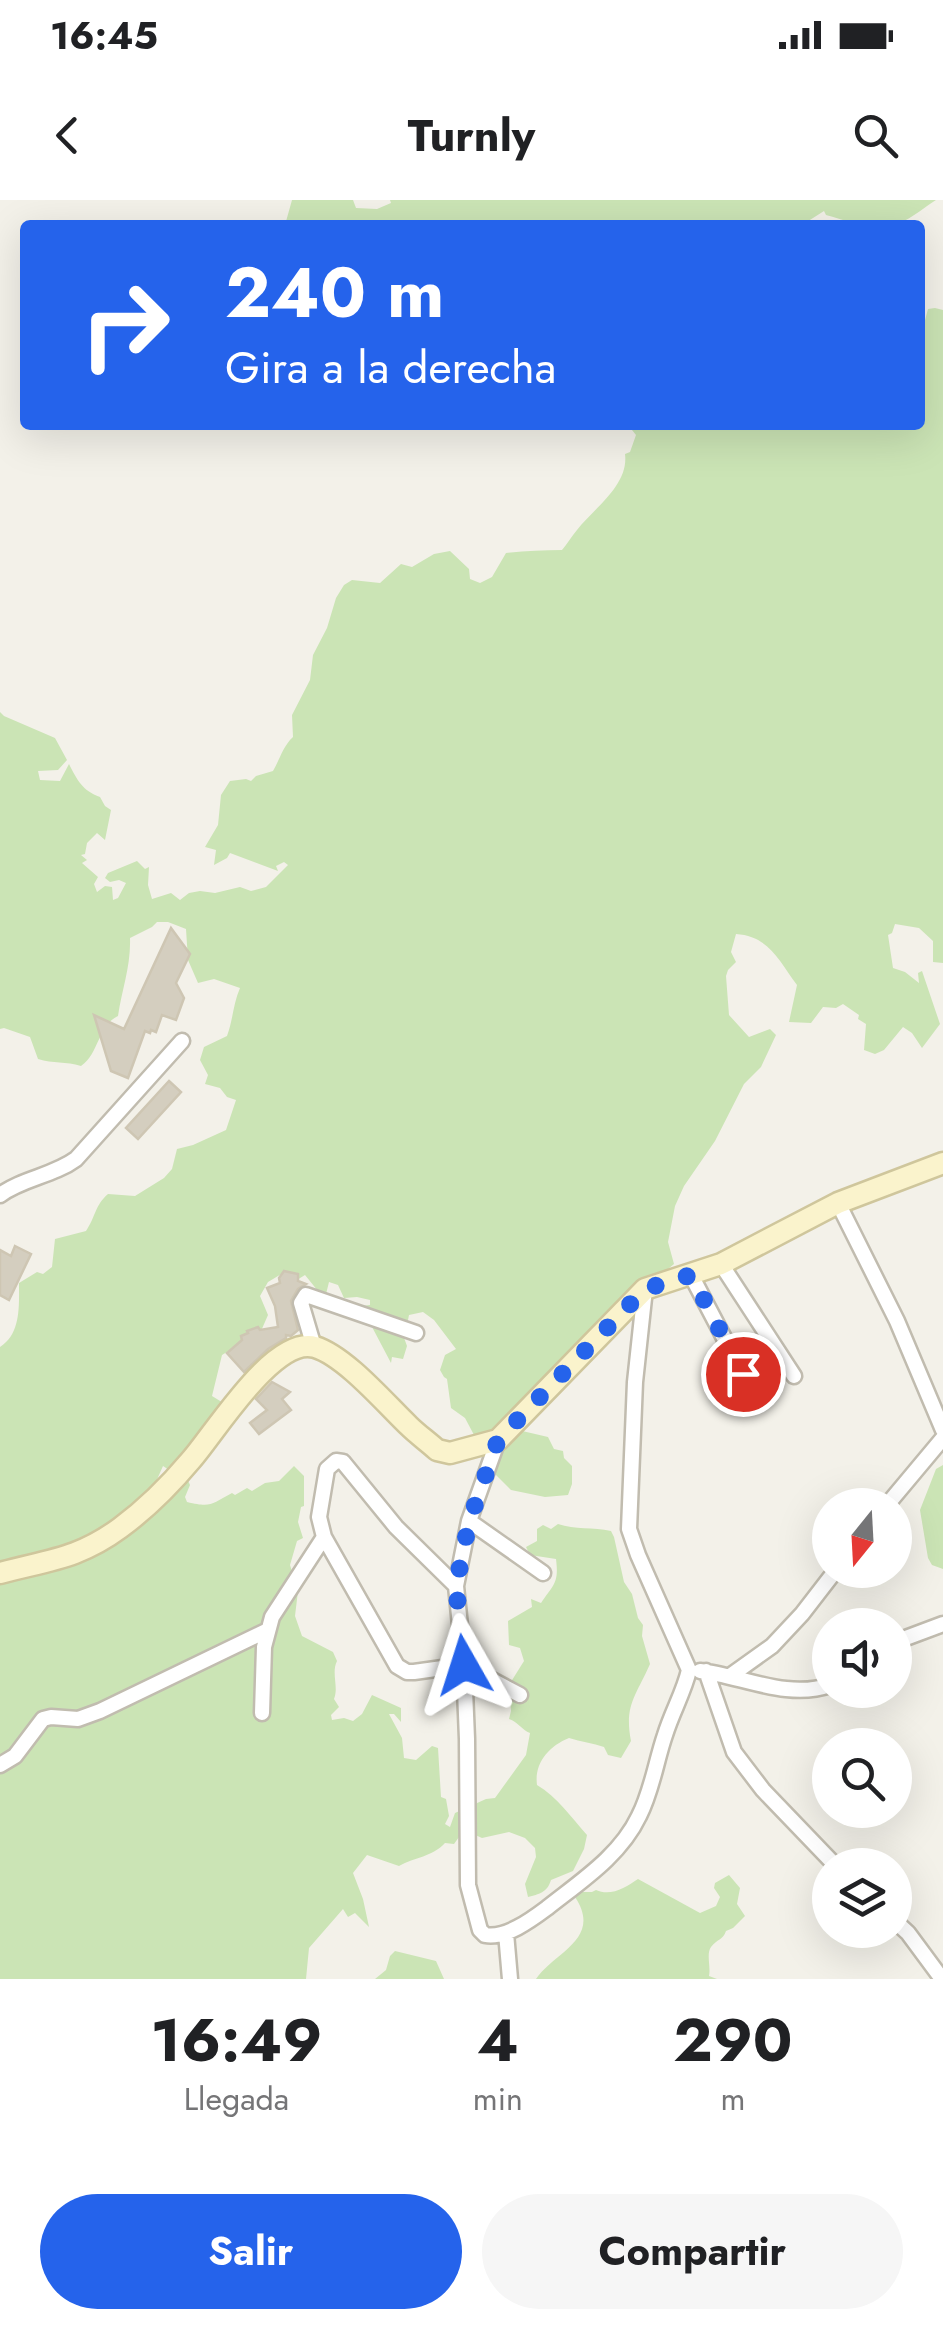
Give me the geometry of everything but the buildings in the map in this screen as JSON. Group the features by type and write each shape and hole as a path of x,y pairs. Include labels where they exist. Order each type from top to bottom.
{"street":[{"path":"0,1195 76,1159 182,1041"},
{"path":"645,1289 635,1382 629,1530 689,1670 644,1805 627,1837 609,1859 541,1913 506,1933 490,1937 480,1930 468,1886 464,1665 456,1586 469,1522 498,1440 645,1289 721,1264 838,1204 943,1163"},
{"path":"838,1204 897,1321 943,1430"},
{"path":"721,1264 794,1376"},
{"path":"691,1275 743,1374"},
{"path":"314,1346 301,1303 306,1295 416,1333"},
{"path":"0,1573 73,1555 122,1526 192,1460 247,1388 288,1349 314,1346 329,1354 436,1450 450,1454 498,1440"},
{"path":"901,1488 943,1438"},
{"path":"456,1586 396,1527 343,1462 336,1461 327,1468 319,1516 324,1536 396,1666 414,1672 464,1665 520,1695"},
{"path":"469,1522 543,1573"},
{"path":"262,1713 268,1630 281,1601 324,1536"},
{"path":"730,1676 772,1646 821,1588"},
{"path":"912,1636 943,1624"},
{"path":"0,1765 15,1756 43,1720 78,1719 100,1711 268,1630"},
{"path":"689,1670 803,1691 812,1689"},
{"path":"706,1672 734,1752 763,1790 819,1848"},
{"path":"506,1933 510,1979"},
{"path":"912,1938 942,1979"}],"green space":[{"path":"292,200 353,200 356,208 377,209 391,203 390,200 936,200 906,220 843,220 824,211 810,220 286,220"},
{"path":"928,309 943,310 943,963 933,962 933,941 919,928 895,924 888,935 893,968 919,983 918,973 922,971 940,1024 922,1048 903,1027 884,1050 875,1054 864,1050 866,1024 843,1004 823,1007 811,1023 789,1022 797,985 765,945 736,934 731,952 736,962 726,976 729,1015 749,1037 770,1029 776,1035 761,1067 744,1084 675,1206 668,1242 674,1264 547,1381 541,1380 533,1392 518,1430 548,1437 554,1449 563,1451 572,1466 568,1495 545,1497 511,1490 484,1463 482,1450 465,1418 451,1408 447,1379 440,1370 445,1355 456,1349 434,1320 423,1312 409,1315 404,1323 407,1346 403,1359 392,1357 391,1363 361,1306 370,1305 370,1300 344,1298 338,1285 329,1282 322,1296 305,1275 292,1283 283,1273 268,1282 260,1296 268,1315 261,1331 222,1355 212,1396 225,1404 228,1416 169,1470 163,1466 143,1522 160,1493 186,1476 190,1485 187,1502 207,1505 247,1488 252,1491 279,1481 294,1466 304,1476 304,1506 298,1522 303,1538 297,1541 290,1565 298,1591 295,1616 302,1636 333,1652 337,1661 334,1699 339,1707 331,1715 332,1720 353,1721 362,1714 372,1695 401,1708 401,1722 389,1714 402,1738 404,1758 416,1760 432,1746 438,1748 441,1797 446,1799 449,1816 445,1824 450,1827 455,1813 495,1798 526,1755 530,1733 509,1719 509,1685 524,1661 520,1648 509,1645 508,1621 532,1607 531,1599 541,1603 554,1583 557,1567 556,1559 530,1555 526,1547 537,1541 537,1529 543,1525 551,1529 558,1524 611,1531 624,1582 643,1625 650,1664 633,1701 629,1718 631,1741 621,1758 608,1755 604,1747 569,1738 549,1751 538,1770 537,1785 587,1835 573,1871 551,1880 545,1890 528,1897 525,1884 536,1857 535,1848 525,1838 509,1832 482,1838 464,1830 454,1844 445,1843 399,1866 367,1855 353,1873 369,1927 355,1913 348,1917 343,1909 309,1948 306,1979 0,1979 0,1347 15,1327 19,1283 52,1267 55,1239 86,1231 108,1194 135,1196 164,1178 172,1169 177,1149 226,1130 236,1100 220,1088 205,1084 208,1075 200,1060 204,1047 227,1036 240,988 214,979 198,983 188,960 186,929 157,922 130,938 118,1016 106,1026 81,1066 38,1059 30,1037 0,1029 0,712 55,738 67,760 58,770 38,771 40,780 60,781 69,764 81,784 111,810 105,840 97,833 81,855 87,860 82,863 98,877 94,884 97,892 105,886 112,887 113,900 118,898 126,883 105,878 108,873 137,861 145,869 149,867 152,899 171,893 180,900 200,891 215,893 240,887 251,891 266,887 288,865 284,862 276,866 278,871 230,853 214,865 216,850 205,847 218,825 221,795 230,781 251,781 273,771 293,737 292,715 310,680 313,655 344,585 352,580 380,583 401,564 412,567 434,554 450,551 469,569 470,579 480,583 492,577 506,553 562,550 622,476 625,454 630,452 636,435 632,430 925,430"},
{"path":"943,1465 943,1569 932,1565 928,1558 920,1510 936,1469"},
{"path":"729,1875 740,1888 737,1904 745,1916 710,1950 709,1976 717,1979 536,1979 580,1934 582,1911 575,1897 581,1892 613,1892 638,1879 700,1913 716,1906 720,1897 715,1883"},
{"path":"395,1951 436,1961 444,1979 375,1979 386,1970"}],"route":[{"path":"464,1665 456,1586 469,1522 498,1440 645,1289 691,1275 743,1374"}]}
